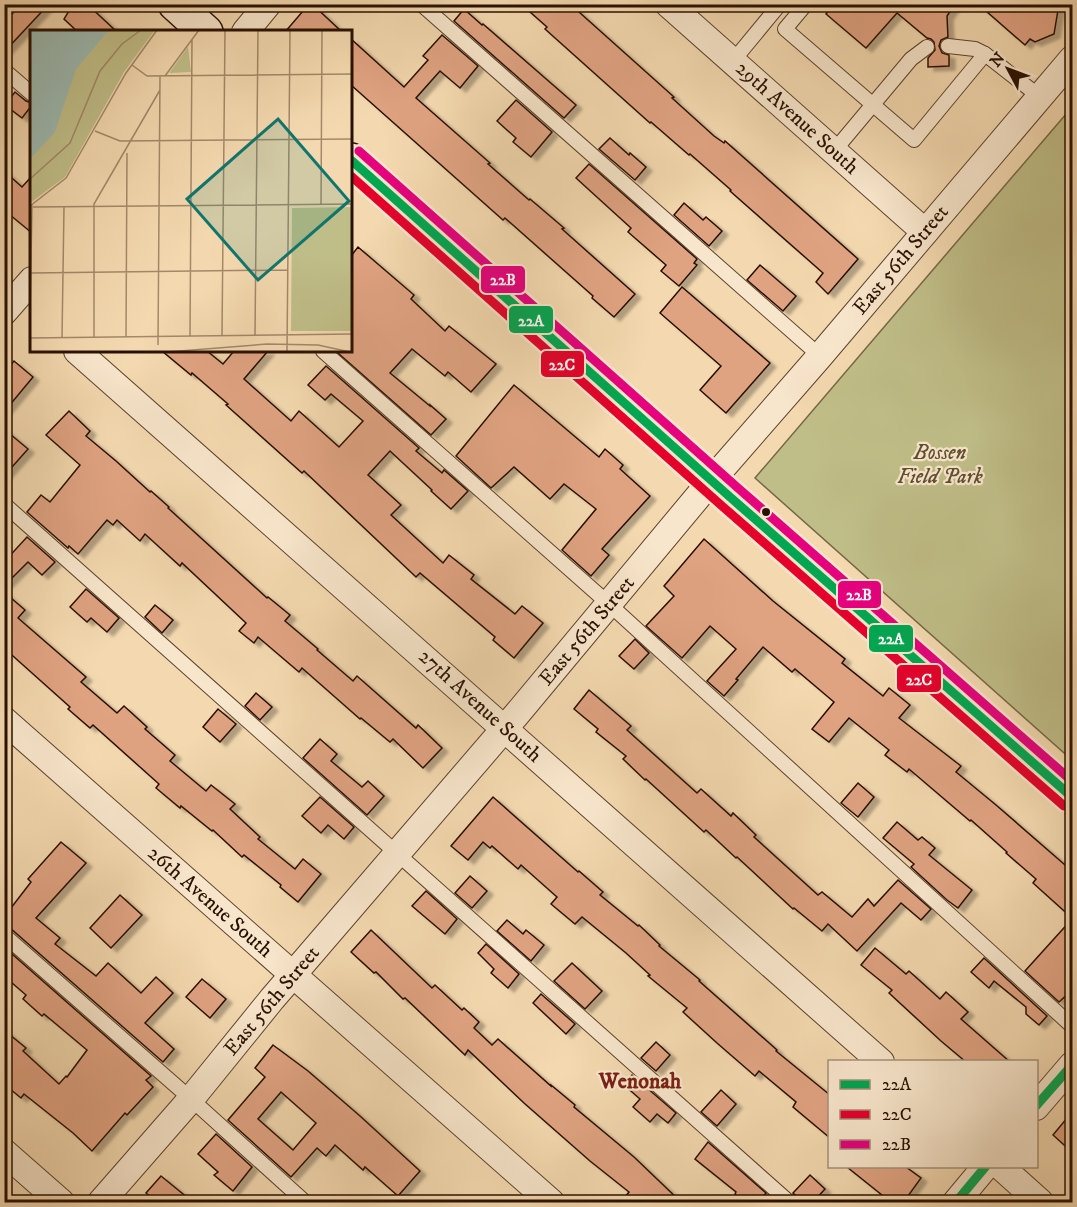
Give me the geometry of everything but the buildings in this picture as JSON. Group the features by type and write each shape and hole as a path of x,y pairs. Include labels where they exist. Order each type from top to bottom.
{"street":[{"path":"175,4 204,30"},
{"path":"247,30 268,4"},
{"name":"29th Avenue South","path":"668,4 925,232"},
{"name":"East 56th Street","path":"100,1203 191,1099 272,999 1072,59"},
{"path":"352,161 711,481 1072,797"},
{"name":"27th Avenue South","path":"78,352 879,1060"},
{"name":"26th Avenue South","path":"4,720 551,1203"},
{"path":"1038,1105 1072,1065"},
{"path":"4,1152 61,1203"},
{"path":"956,1203 985,1168"},
{"path":"1001,1168 1040,1203"}],"lane":[{"path":"422,4 820,356"},
{"path":"733,61 780,4"},
{"path":"806,4 785,29 914,140 985,54"},
{"path":"948,46 975,49 985,54 1040,97"},
{"path":"834,151 911,59 927,47"},
{"path":"4,70 30,92"},
{"path":"323,352 609,604 1072,1026"},
{"path":"4,504 789,1203"},
{"path":"4,935 191,1099 305,1203"}],"green space":[{"name":"Bossen Field Park","path":"1072,107 1072,760 755,478"}],"transit line":[{"name":"22B","path":"359,151 1072,781"},
{"name":"22A","path":"352,161 1072,797"},
{"name":"22C","path":"352,177 1064,806"},
{"name":"22A","path":"1038,1104 1072,1065"},
{"name":"22A","path":"956,1202 984,1168"}],"district":[{"name":"Wenonah","path":"640,1081"}]}
